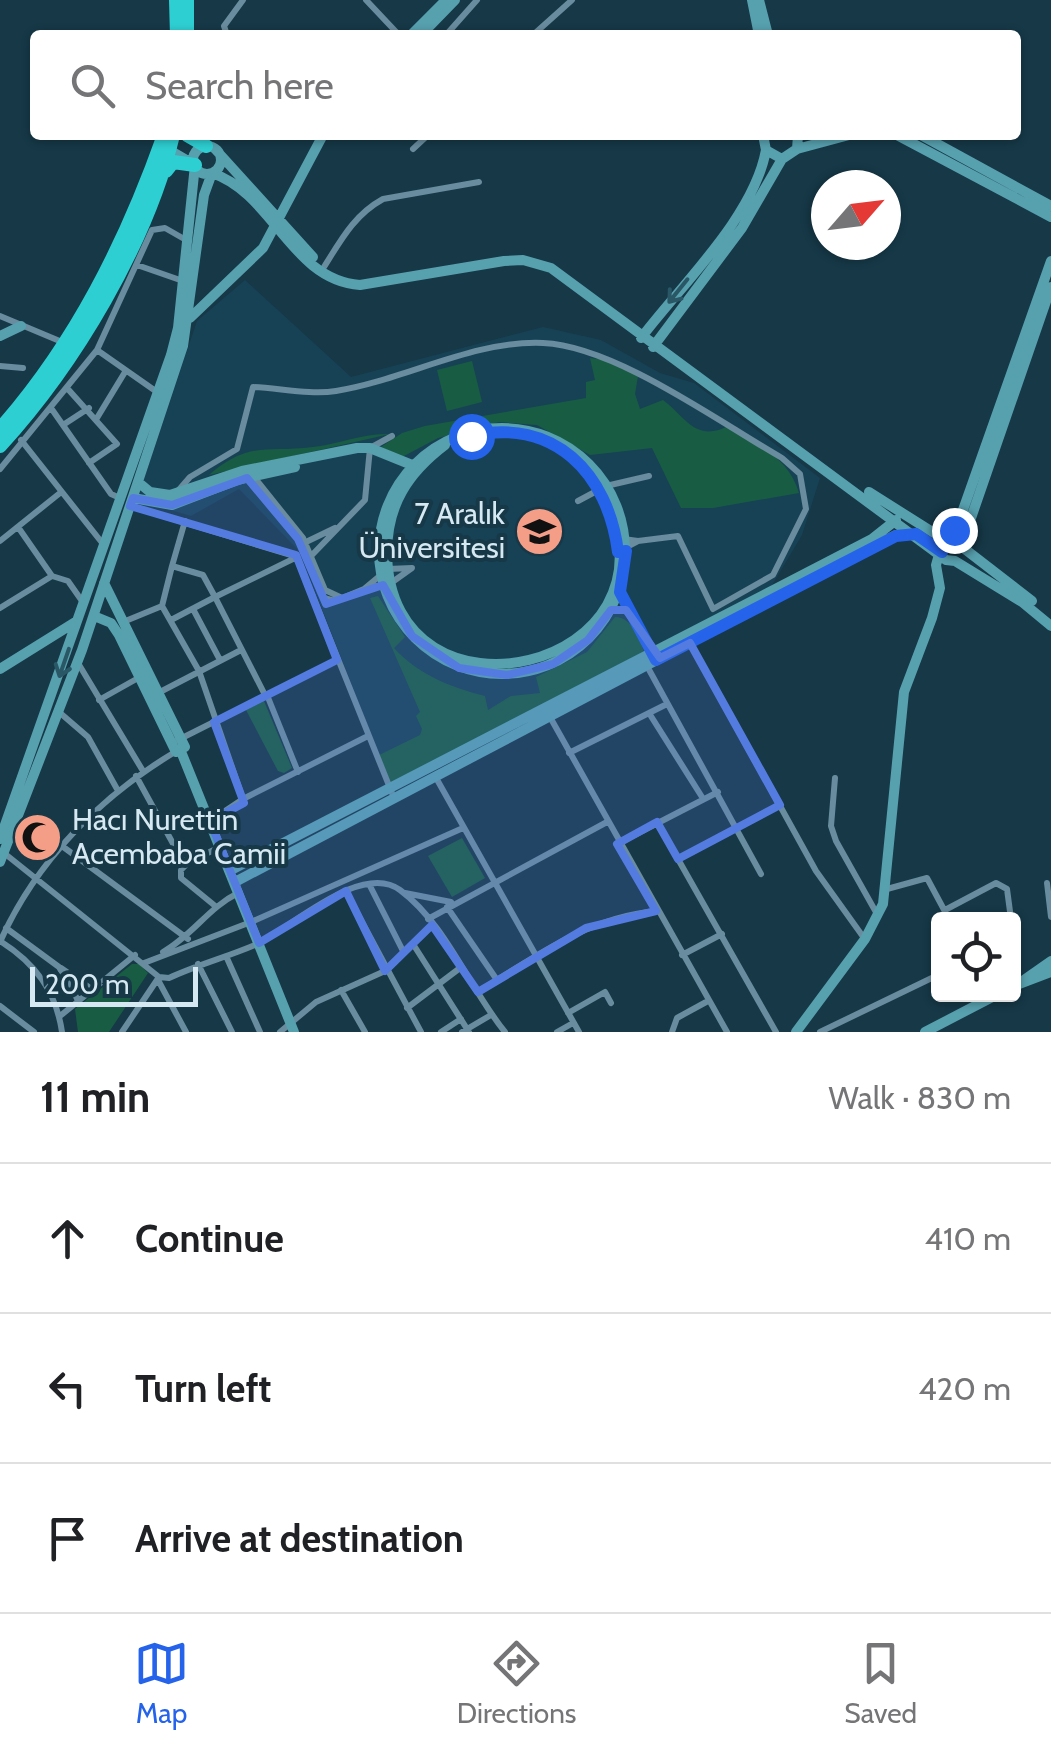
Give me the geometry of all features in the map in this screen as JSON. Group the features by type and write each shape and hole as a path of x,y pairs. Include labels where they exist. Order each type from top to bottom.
{"highway":[{"path":"176,0 177,30"},
{"path":"187,0 187,30"},
{"path":"196,140 211,148"},
{"path":"161,181 167,141"},
{"path":"11,434 124,243 167,141"},
{"path":"0,446 90,325 132,253 161,181 173,162 194,165"}],"street":[{"path":"225,30 224,26 243,0"},
{"path":"366,0 394,30"},
{"path":"450,30 477,0"},
{"path":"539,30 572,0"},
{"path":"756,0 759,30"},
{"path":"756,0 766,30"},
{"path":"416,30 447,2"},
{"path":"425,30 447,2"},
{"path":"188,319 263,248 280,226 324,140"},
{"path":"413,149 423,140"},
{"path":"643,335 722,237 755,181 766,150 765,140"},
{"path":"797,149 798,140"},
{"path":"655,344 742,228 782,158 797,149 830,140"},
{"path":"907,140 1051,216"},
{"path":"930,140 1051,206"},
{"path":"167,141 211,148 323,275 341,284 360,285 504,261 540,263 643,335"},
{"path":"167,141 201,172 212,173 242,191 324,267 343,277 360,278 503,254 542,256 655,344 941,552 946,560 956,561 1022,602 1051,626"},
{"path":"183,1030 158,978 144,963 2,858 60,712 104,584 178,328 196,153 211,148"},
{"path":"0,839 104,546 138,482 188,319 204,195 221,162 211,148"},
{"path":"766,150 782,158"},
{"path":"324,267 350,226 383,199 479,182"},
{"path":"0,469 11,434 50,408 96,350 158,227 188,241"},
{"path":"956,561 956,545 1051,261"},
{"path":"137,266 183,281"},
{"path":"796,1032 878,916 887,889 904,692 940,588 936,566 941,552 956,545 1051,287"},
{"path":"0,316 63,343"},
{"path":"0,336 22,326"},
{"path":"177,498 190,478 237,449 253,387 335,391 464,356 541,342 608,360 685,400 782,458 796,468 804,483 806,509 774,575 713,609 678,536 638,541 620,537"},
{"path":"655,344 873,495 956,545 1051,616"},
{"path":"96,350 158,392"},
{"path":"0,366 23,368"},
{"path":"97,418 124,372"},
{"path":"67,388 89,408 117,444 90,462"},
{"path":"50,408 112,494 184,522 296,557"},
{"path":"62,424 89,408"},
{"path":"620,592 611,610 579,648 553,664 523,673 483,674 447,663 421,645 396,614 384,571 384,515 412,468 448,442 514,428 552,438 584,460 602,487 620,537 620,592 626,610 650,644 651,660 667,704 761,874"},
{"path":"11,434 104,546"},
{"path":"128,501 177,498 248,474 370,452 392,436"},
{"path":"370,452 412,468"},
{"path":"312,555 368,496 370,452"},
{"path":"248,474 306,542 325,590 342,598"},
{"path":"248,474 298,539 324,598 342,598 387,584 412,568 384,571 364,589"},
{"path":"578,501 602,487 649,476"},
{"path":"138,482 150,492 177,498"},
{"path":"0,541 60,492"},
{"path":"432,772 549,716 872,539 896,520"},
{"path":"184,522 162,606 199,671 243,799"},
{"path":"306,542 340,526"},
{"path":"18,527 52,576 68,581 84,603 112,622 179,746"},
{"path":"144,963 188,939 235,882 391,794 896,536 916,534"},
{"path":"600,620 622,551 638,541"},
{"path":"171,620 296,557"},
{"path":"296,557 391,794"},
{"path":"172,566 202,575 216,596 266,695 298,772"},
{"path":"0,608 52,576"},
{"path":"104,584 158,693 292,1029"},
{"path":"0,669 95,613 123,622 162,606"},
{"path":"193,609 220,660"},
{"path":"611,610 626,610"},
{"path":"690,643 841,911 865,938"},
{"path":"158,693 242,650"},
{"path":"61,1032 60,1016 42,977 0,941 32,880 117,789 214,722 337,660"},
{"path":"78,663 140,773 174,847 189,862"},
{"path":"98,700 140,677"},
{"path":"569,754 667,704"},
{"path":"60,712 88,737 117,789"},
{"path":"649,713 702,798"},
{"path":"549,716 617,844 727,1032"},
{"path":"210,821 235,808 243,799 366,736"},
{"path":"432,772 580,1032"},
{"path":"835,778 832,826 836,840 869,893 878,916"},
{"path":"617,844 718,792"},
{"path":"678,858 780,805"},
{"path":"280,1032 292,1029 308,1008 385,972 450,905 606,822"},
{"path":"657,822 776,1032"},
{"path":"144,963 251,922 463,828"},
{"path":"62,846 188,939"},
{"path":"214,905 181,878 181,870 221,846"},
{"path":"887,889 926,878 945,910 984,888 1003,884 1009,912"},
{"path":"1047,883 1051,918"},
{"path":"158,978 169,978 259,943 346,892 369,884 388,884 402,892 450,905 497,980"},
{"path":"369,884 403,952"},
{"path":"346,892 420,1032"},
{"path":"402,892 430,922 505,1032"},
{"path":"478,992 620,914 656,911"},
{"path":"6,928 92,990"},
{"path":"682,955 722,934"},
{"path":"413,944 466,1031 491,1015"},
{"path":"60,1016 135,955"},
{"path":"226,956 260,1032"},
{"path":"1021,981 1051,961"},
{"path":"198,964 232,1032"},
{"path":"59,967 79,1002"},
{"path":"407,1008 460,968"},
{"path":"1021,983 1051,972"},
{"path":"820,1032 931,977"},
{"path":"122,1032 158,978"},
{"path":"341,990 365,1032"},
{"path":"568,1013 605,992 611,1003"},
{"path":"672,1032 676,1018 708,1000"},
{"path":"925,1032 980,1002"},
{"path":"0,1006 34,1032"},
{"path":"441,1032 461,1018"},
{"path":"557,1032 574,1022"}],"highlighted area":[{"path":"247,478 298,539 326,604 383,585 412,636 459,668 507,675 553,664 588,640 611,610 626,610 660,658 690,643 780,805 678,859 657,822 617,844 656,911 586,928 478,992 432,925 385,971 346,891 259,943 210,821 244,803 214,722 337,660 296,555 130,506 133,498 172,505"}],"shaded area":[{"name":"7 Aralık Üniversitesi","path":"245,280 351,377 543,327 601,340 660,373 694,383 820,478 802,535 771,587 550,700 379,755 300,552 239,489 191,516 137,500 197,321"}],"green space":[{"path":"590,358 620,362 638,376 635,394 640,409 663,400 699,429 728,426 761,445 788,470 799,493 713,508 681,508 652,448 590,455 537,425 499,422 438,438 402,457 381,447 402,433 425,426 586,398 586,382 595,380"},
{"path":"472,361 482,402 447,411 437,370"},
{"path":"390,434 209,475 248,452 313,447"},
{"path":"378,596 405,637 394,648 436,679 485,696 488,710 511,696 540,693 536,677 587,652 615,617 631,625 644,652 391,784 379,755 420,735 422,729 416,716 420,712 370,598"},
{"path":"264,701 292,768 284,773 278,771 246,710"},
{"path":"462,838 485,878 452,897 428,856"},
{"path":"132,964 139,964 148,973 109,1032 78,1032 75,1009"}],"place":[{"name":"7 Aralık Üniversitesi","path":"540,531"},
{"name":"Hacı Nurettin Acembaba Camii","path":"37,837"}],"route":[{"path":"471,436 508,433 541,440 562,450 587,471 608,505 618,552 626,551 620,592 626,610 650,644 656,660 896,536 916,534 942,552 944,544 952,541 954,530"}]}
